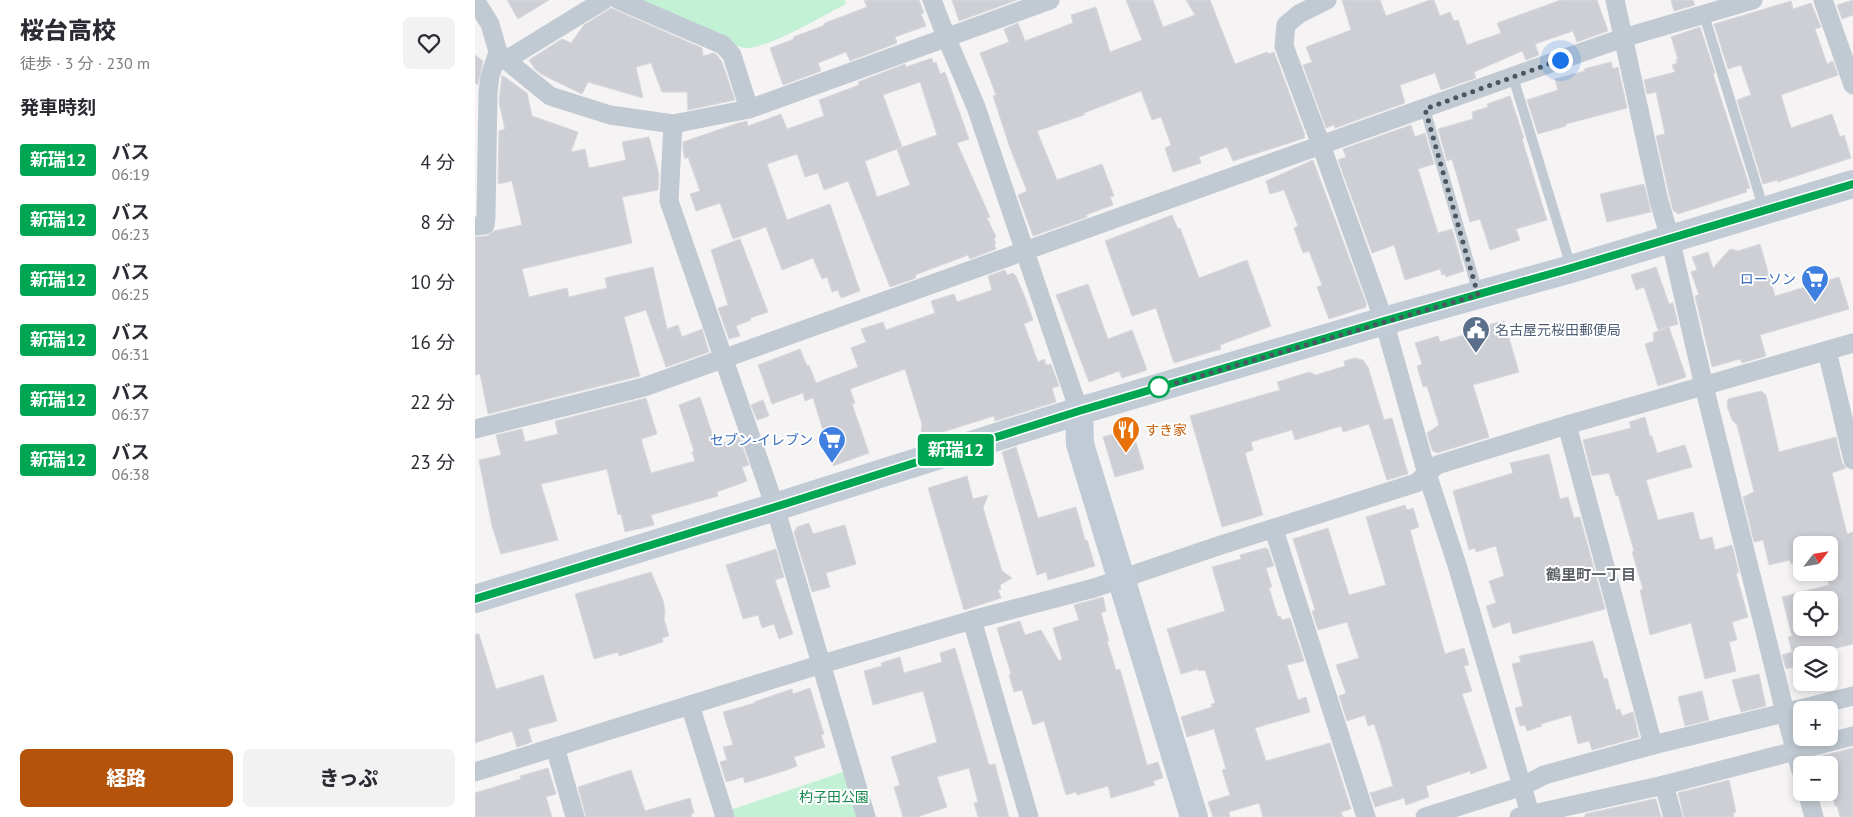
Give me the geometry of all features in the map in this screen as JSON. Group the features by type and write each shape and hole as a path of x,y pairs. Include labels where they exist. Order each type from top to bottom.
{"street":[{"path":"475,0 490,24 502,56 550,96 610,115 673,124 749,109 947,39 1050,0"},
{"path":"475,226 485,225 487,217 488,92 490,76 502,56 604,0"},
{"path":"619,0 723,45 732,55 749,109"},
{"path":"933,0 947,39 976,107 1079,411 1080,444 1194,817"},
{"path":"1327,0 1299,14 1286,26 1284,46 1384,321 1427,474 1457,565 1523,786 1526,816 1664,786 1853,736"},
{"path":"1615,0 1659,201 1670,238 1704,386 1797,756"},
{"path":"475,429 644,387 1623,38 1753,0"},
{"path":"1823,0 1853,85"},
{"path":"673,124 669,201 775,507 866,817"},
{"path":"475,599 1079,411 1853,184"},
{"path":"475,772 822,664 972,620 1094,588 1416,483 1437,465 1853,343"},
{"path":"1827,350 1853,460"},
{"path":"1567,426 1653,745"},
{"path":"1274,530 1366,817"},
{"path":"972,620 1029,817"},
{"path":"1425,817 1523,786 1544,775 1653,745 1853,696"},
{"path":"690,705 725,817"},
{"path":"555,747 575,817"},
{"path":"1664,786 1673,817"},
{"path":"1810,801 1814,817"}],"lane":[{"path":"1704,15 1764,210"},
{"path":"1513,77 1571,268"},
{"path":"1425,109 1478,295"}],"green space":[{"path":"635,0 845,0 846,4 784,36 748,48 739,47 710,36"},
{"name":"杓子田公園","path":"849,770 863,817 729,817 727,811"}],"building":[{"path":"507,0 549,0 518,19"},
{"path":"864,0 919,0 924,13 921,14 926,26 895,37 897,43 850,61 846,52 818,63 821,71 783,85 770,48 823,26 825,23 867,7"},
{"path":"952,0 1017,0 959,21"},
{"path":"1126,0 1153,0 1163,27 1195,15 1186,0 1210,0 1235,64 1267,52 1269,54 1274,52 1305,138 1233,161 1227,147 1199,157 1201,163 1173,172 1165,148 1171,145 1161,117 1152,120 1141,91 1084,113 1084,115 1037,131 1057,180 1102,164 1114,196 1110,197 1113,205 1086,215 1087,217 1033,236 1018,195 1027,191 1010,148 993,96 996,95 980,53 1009,42 1004,29 1018,23 1025,41 1073,23 1071,15 1096,7 1110,52 1142,40"},
{"path":"1342,0 1380,0 1386,16 1434,0 1440,16 1450,12 1454,21 1458,20 1467,45 1501,33 1497,23 1561,0 1597,0 1608,31 1577,42 1573,31 1535,44 1539,55 1526,60 1522,51 1474,72 1476,78 1441,90 1435,73 1400,85 1405,103 1335,128 1334,125 1326,128 1303,65 1312,62 1306,47 1351,30"},
{"path":"1671,0 1693,0 1695,5 1674,11"},
{"path":"1853,0 1853,15 1842,19 1837,5"},
{"path":"1791,1 1793,9 1811,3 1821,27 1815,29 1827,64 1833,61 1838,75 1781,95 1791,128 1832,114 1840,137 1844,135 1851,158 1778,182 1777,180 1763,184 1737,100 1751,95 1741,65 1728,69 1714,24"},
{"path":"611,8 702,48 703,56 716,54 722,62 735,100 688,110 687,92 662,92 651,63 636,67 643,98 588,82 582,94 541,74 535,69 529,60 562,39 571,43 584,25"},
{"path":"1700,27 1715,73 1713,74 1750,188 1746,189 1747,192 1678,214 1673,210 1656,136 1665,134 1656,92 1647,94 1644,80 1675,72 1672,65 1677,63 1676,59 1678,59 1671,37"},
{"path":"475,55 483,61 478,85 475,83"},
{"path":"932,58 933,63 936,62 940,74 945,72 969,139 957,143 990,217 987,218 996,237 994,238 996,244 994,245 996,249 970,259 968,255 915,275 916,278 890,287 848,181 824,190 818,173 805,177 797,154 767,164 787,220 830,204 860,291 841,298 838,290 832,292 827,277 822,279 813,258 782,270 766,227 733,239 720,203 696,211 690,194 700,191 688,157 685,159 683,142 738,123 747,121 748,126 781,114 787,129 824,116 819,100 859,85 858,82 905,64 906,67","holes":["920,82 937,135 897,149 910,185 877,197 865,161 902,147 883,95"]},
{"path":"1611,62 1613,69 1618,67 1627,108 1566,124 1566,126 1538,134 1527,100 1558,90 1555,79"},
{"path":"502,75 527,93 532,116 578,132 571,152 585,149 589,168 626,160 622,142 649,137 659,174 658,190 622,197 632,243 522,269 529,297 567,288 569,297 607,288 605,278 653,267 667,329 678,325 682,337 702,329 709,352 666,367 646,310 624,317 640,376 488,414 480,374 475,375 475,237 487,236 494,231 522,225 512,181 498,184 499,131 505,129 499,102"},
{"path":"1510,96 1547,220 1516,229 1520,240 1490,250 1480,219 1470,222 1452,159 1447,161 1438,129 1473,119 1472,112 1488,107 1487,104"},
{"path":"1411,125 1415,137 1425,133 1434,164 1418,169 1438,233 1452,229 1464,271 1446,277 1445,274 1442,275 1440,269 1405,280 1394,245 1372,253 1338,160 1346,157 1343,149"},
{"path":"1313,160 1366,303 1366,307 1329,319 1317,287 1322,285 1309,251 1303,253 1294,228 1298,226 1284,190 1270,194 1266,181"},
{"path":"1644,184 1651,212 1607,222 1600,194"},
{"path":"1172,215 1178,229 1180,228 1199,278 1247,260 1271,326 1220,345 1221,349 1174,363 1156,308 1132,316 1105,241"},
{"path":"740,239 768,312 750,318 751,320 736,326 740,336 729,339 718,308 728,305 711,250"},
{"path":"1760,244 1775,296 1839,277 1849,309 1760,335 1766,356 1742,363 1740,359 1712,367 1695,296 1699,295 1691,272 1697,270 1692,257 1708,252 1713,268 1730,249 1738,251"},
{"path":"1656,267 1669,304 1673,303 1678,324 1658,330 1644,287 1636,290 1631,275"},
{"path":"1005,270 1007,275 1013,273 1016,276 1026,300 1033,320 1024,324 1038,362 1044,359 1046,365 1051,364 1059,386 1052,388 1056,402 995,421 994,416 943,432 939,437 930,440 926,439 921,433 922,424 905,369 850,389 855,403 852,404 869,453 833,466 821,431 823,430 813,398 805,401 803,393 772,404 758,365 800,349 816,383 858,367 851,348 866,342 861,329 883,322 886,330 935,313 931,301 954,294 957,302 992,290 988,276"},
{"path":"1088,284 1108,339 1132,330 1147,370 1122,378 1119,371 1089,382 1056,295"},
{"path":"1504,321 1519,372 1473,385 1489,437 1437,453 1432,450 1427,433 1439,425 1427,386 1423,387 1417,366 1422,364 1415,343 1438,336 1440,342 1485,329 1484,326"},
{"path":"1669,327 1686,377 1658,386 1645,344 1654,341 1653,333"},
{"path":"1355,358 1363,360 1368,367 1384,420 1392,418 1408,474 1387,480 1369,424 1343,432 1341,426 1295,440 1292,430 1251,442 1253,450 1245,453 1263,515 1222,527 1190,416 1280,390 1277,382 1309,372 1316,375 1345,366 1344,361"},
{"path":"1761,391 1766,395 1779,452 1836,437 1842,463 1846,468 1832,473 1847,534 1853,532 1853,644 1838,648 1838,646 1793,646 1793,667 1786,669 1782,655 1792,652 1788,637 1792,636 1782,597 1793,594 1793,636 1838,636 1838,591 1806,591 1829,585 1828,581 1838,581 1838,536 1793,536 1793,563 1791,564 1790,560 1769,565 1763,540 1754,542 1743,497 1754,492 1737,425 1732,420 1727,406 1728,399"},
{"path":"700,397 716,446 739,437 749,465 742,467 747,481 717,492 718,496 651,515 654,525 625,532 621,514 618,515 607,469 541,484 558,540 501,554 492,526 479,460 501,455 496,435 522,429 525,442 558,434 555,421 646,398 657,434 641,439 651,473 695,461 692,452 694,451 679,405"},
{"path":"763,400 769,416 757,420 751,405"},
{"path":"1645,417 1657,453 1685,445 1692,467 1646,480 1658,520 1693,512 1700,540 1712,537 1715,550 1732,545 1739,573 1736,573 1748,617 1732,622 1737,640 1729,642 1736,671 1705,679 1691,623 1650,635 1640,590 1643,589 1618,495 1616,496 1609,473 1592,476 1583,440 1631,428 1629,422"},
{"name":"すき家","path":"1132,429 1144,469 1115,477 1103,437"},
{"path":"1016,447 1038,518 1076,507 1085,540 1087,540 1095,566 1048,580 1046,572 1037,575 1002,452"},
{"path":"1549,454 1560,499 1568,497 1574,518 1580,517 1605,609 1513,634 1510,622 1493,628 1486,606 1496,603 1489,581 1504,576 1496,546 1476,552 1475,548 1469,550 1453,491 1513,473 1510,463"},
{"path":"967,476 973,499 988,495 983,508 1002,571 1012,578 1000,585 1001,589 998,590 1001,598 964,610 928,488"},
{"path":"1405,505 1407,510 1413,508 1419,527 1410,530 1445,654 1464,648 1469,665 1464,666 1472,691 1462,694 1487,768 1471,774 1470,771 1426,786 1429,797 1406,805 1404,798 1375,807 1370,793 1393,786 1380,742 1374,724 1368,726 1365,715 1347,721 1339,696 1346,693 1336,665 1359,658 1347,622 1318,630 1312,611 1315,610 1293,539 1328,528 1349,595 1386,585 1366,517"},
{"path":"809,523 813,534 845,525 856,564 826,573 830,587 812,592 794,533 797,527"},
{"path":"1265,548 1268,549 1274,566 1266,568 1272,587 1269,588 1278,617 1280,616 1282,620 1290,618 1304,661 1287,665 1298,700 1306,697 1310,712 1255,728 1266,761 1330,743 1351,809 1341,812 1343,817 1263,817 1259,803 1229,812 1230,817 1213,817 1208,802 1230,795 1222,770 1226,769 1214,729 1187,737 1181,717 1212,707 1211,704 1215,703 1205,670 1199,671 1198,669 1181,674 1167,629 1225,611 1212,567 1241,559 1240,555"},
{"path":"776,549 784,577 775,580 793,634 779,639 774,624 762,628 758,615 743,619 726,565"},
{"path":"651,572 663,600 664,619 669,636 662,638 663,642 619,656 618,652 594,659 575,594"},
{"path":"1103,597 1106,611 1101,613 1109,641 1107,641 1116,670 1120,669 1147,765 1158,762 1163,778 1153,781 1155,785 1111,798 1108,786 1077,795 1076,792 1066,795 1044,721 1033,725 1022,690 1014,692 1009,675 1011,674 997,628 1020,621 1025,635 1041,630 1059,661 1062,659 1053,628 1079,620 1074,605"},
{"path":"475,634 479,634 496,689 543,675 557,721 528,729 532,742 517,747 512,731 475,743"},
{"path":"1593,641 1604,679 1607,678 1616,710 1620,709 1622,716 1633,712 1639,737 1592,750 1589,741 1578,744 1571,715 1541,724 1542,726 1527,731 1525,725 1520,726 1515,708 1523,706 1512,664 1521,662 1519,656"},
{"path":"955,648 989,765 995,764 1009,817 978,817 974,803 978,802 969,768 937,777 947,807 917,817 903,817 894,787 900,785 891,757 937,742 923,691 873,705 864,671 882,666 881,663 900,657 904,673 942,662 940,653"},
{"path":"1759,674 1766,706 1741,712 1732,680"},
{"path":"810,688 824,734 821,735 825,747 794,757 797,766 787,770 745,783 743,777 726,782 720,762 727,760 723,747 733,745 723,712 755,703 792,689 793,694"},
{"path":"1702,691 1709,720 1685,726 1678,697"},
{"path":"1853,748 1853,817 1840,817 1834,801 1838,801 1838,756 1821,756"},
{"path":"548,768 556,794 546,797 552,817 475,817 475,793 521,779 520,776"},
{"path":"631,770 645,811 690,798 694,813 691,814 692,817 586,817 578,787"},
{"path":"1729,780 1736,812 1733,813 1734,817 1684,817 1678,793"},
{"path":"1656,799 1661,817 1585,817 1585,814"}],"bus line":[{"name":"新瑞12","path":"475,599 1079,411 1853,184"}],"place":[{"name":"ローソン","path":"1815,303"},
{"name":"名古屋元桜田郵便局","path":"1476,354"},
{"name":"すき家","path":"1126,454"},
{"name":"セブン-イレブン","path":"832,464"}],"district":[{"name":"鶴里町一丁目","path":"1591,575"}],"route":[{"path":"1159,387 1155,389 1478,295 1425,109 1560,60"}]}
